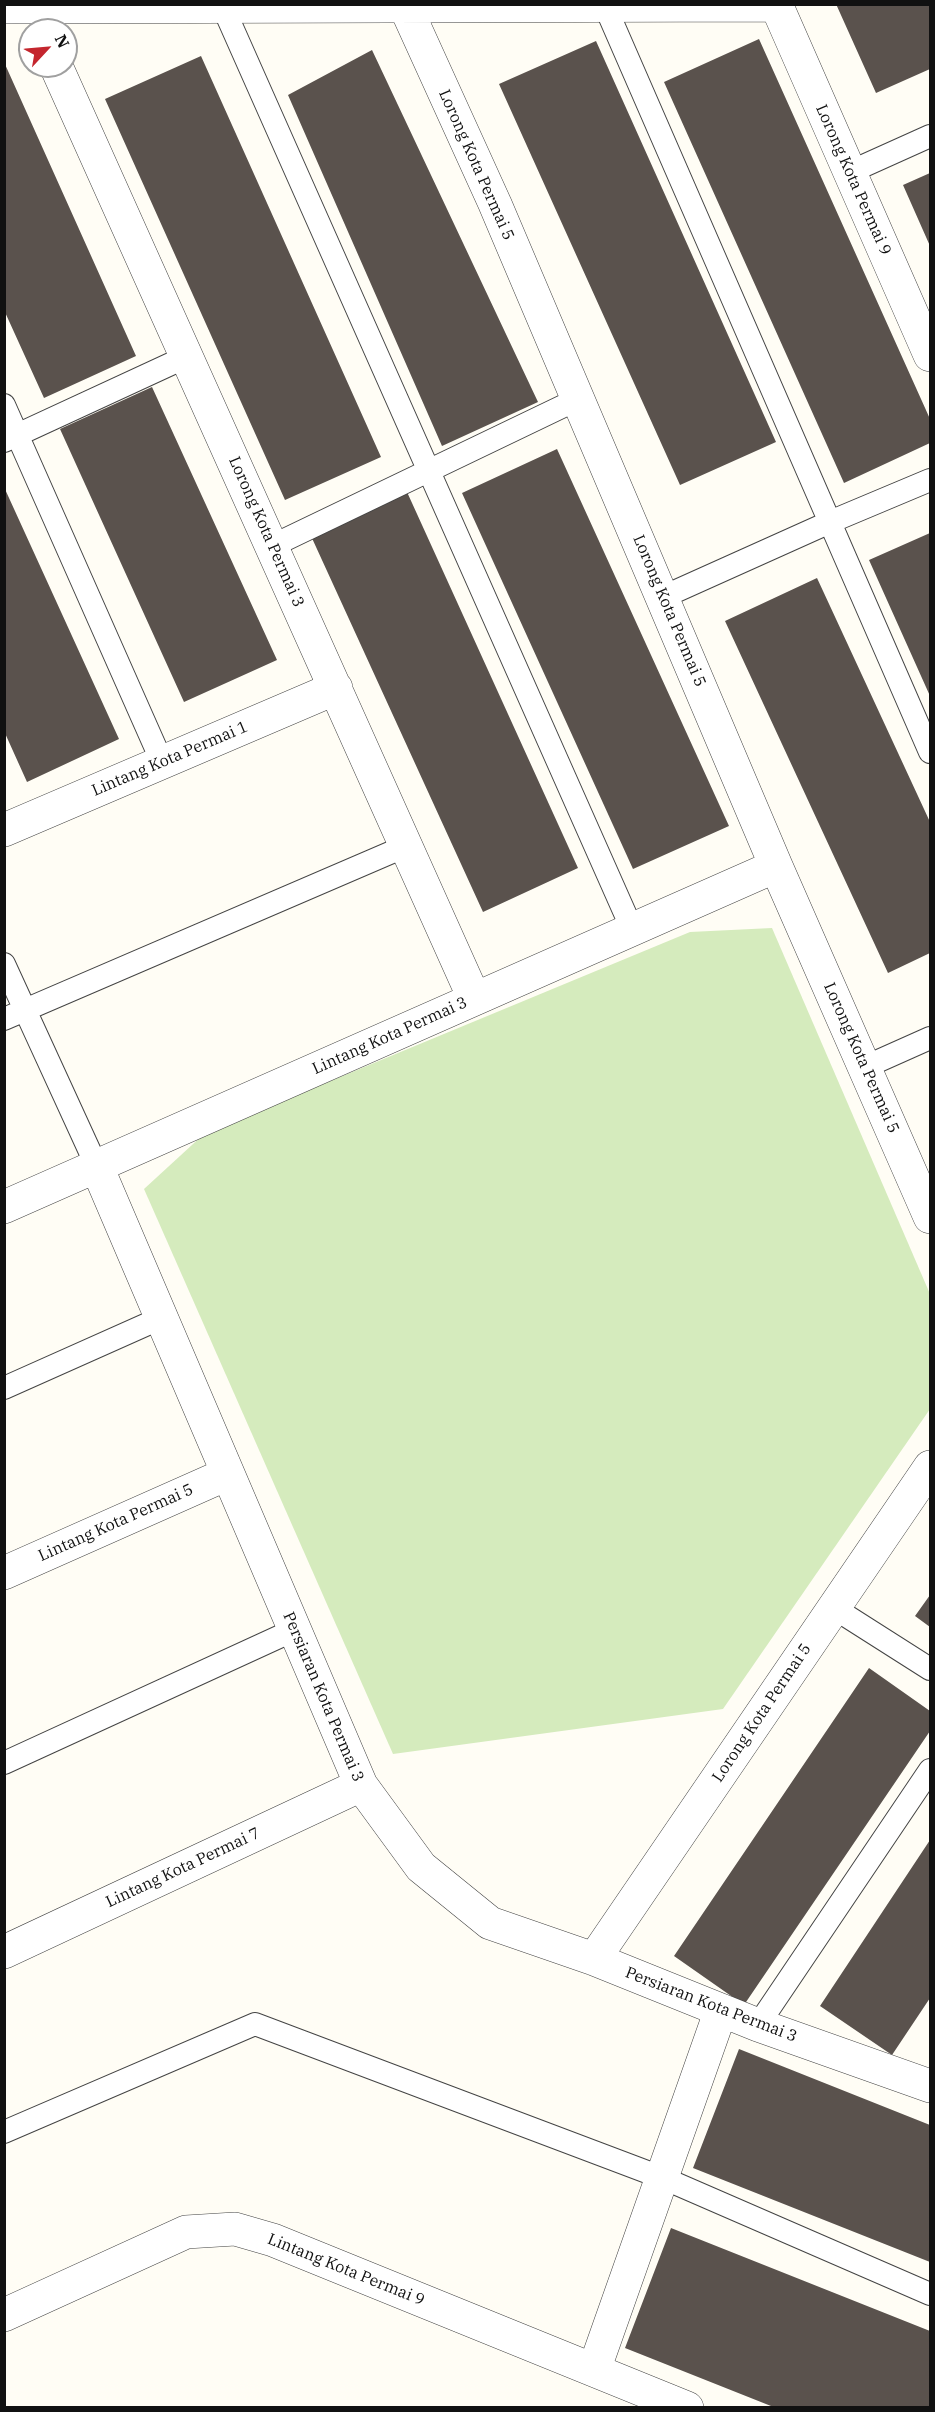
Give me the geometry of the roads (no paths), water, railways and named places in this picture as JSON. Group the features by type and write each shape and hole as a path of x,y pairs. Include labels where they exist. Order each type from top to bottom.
{"street":[{"path":"25,15 223,7 776,5"},
{"name":"Lorong Kota Permai 9","path":"776,5 930,356"},
{"name":"Lorong Kota Permai 5","path":"405,6 495,204 776,866 930,1217"},
{"name":"Lorong Kota Permai 3","path":"61,78 474,998"},
{"name":"Lintang Kota Permai 1","path":"4,830 336,688"},
{"name":"Lintang Kota Permai 3","path":"4,1207 776,866"},
{"name":"Persiaran Kota Permai 3","path":"97,1167 361,1785 421,1867 490,1923 594,1959 758,2025 927,2079"},
{"name":"Lorong Kota Permai 5","path":"594,1959 930,1467"},
{"name":"Lintang Kota Permai 5","path":"4,1573 227,1474"},
{"name":"Lintang Kota Permai 7","path":"4,1952 361,1785"},
{"path":"594,2370 721,2010"},
{"name":"Lintang Kota Permai 9","path":"4,2315 186,2232 235,2229 273,2240 687,2408"}],"lane":[{"path":"605,6 930,752"},
{"path":"223,7 633,929"},
{"path":"850,172 930,136"},
{"path":"11,438 188,356"},
{"path":"272,546 578,399"},
{"path":"4,405 11,438 162,762"},
{"path":"663,597 930,480"},
{"path":"4,1019 406,846"},
{"path":"4,964 97,1167"},
{"path":"865,1067 930,1038"},
{"path":"4,1388 161,1318"},
{"path":"834,1608 930,1669"},
{"path":"4,1763 294,1630"},
{"path":"758,2025 930,1770"},
{"path":"4,2132 255,2024 663,2178 930,2294"}]}
